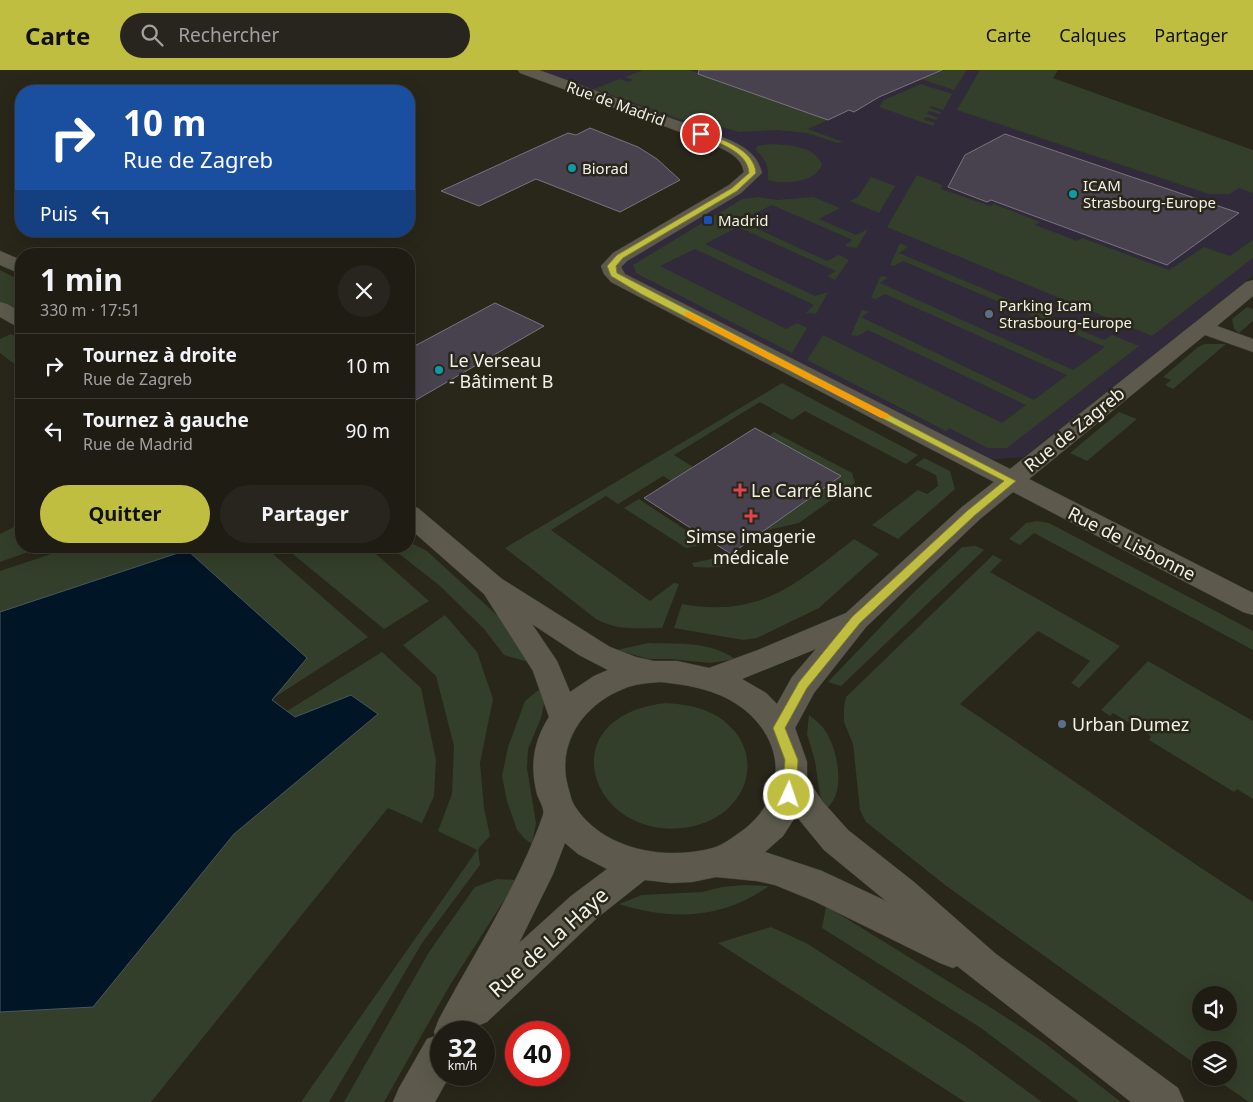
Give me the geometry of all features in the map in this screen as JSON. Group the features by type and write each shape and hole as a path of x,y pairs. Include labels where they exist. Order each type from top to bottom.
{"street":[{"name":"Rue de Madrid","path":"525,70 716,140 742,154 752,166 753,173 735,189 615,261 611,269 618,278 1011,481"},
{"path":"0,258 15,265"},
{"name":"Rue de Zagreb","path":"779,728 803,685 856,620 970,513 1253,286"},
{"path":"0,308 15,317"},
{"path":"1202,327 1253,346"},
{"name":"Rue de Lisbonne","path":"1011,481 1253,605"},
{"path":"415,520 492,586 604,657 642,669 687,672 713,678 740,690 762,707 779,728 792,760 789,795 773,825 745,850 713,863"},
{"path":"492,586 547,669 564,717"},
{"name":"Rue de Zagreb","path":"713,678 768,658 856,620"},
{"path":"660,671 633,674 606,684 582,698 564,717 549,747 548,780 560,813 580,836 607,854 639,865 676,869 713,863 736,862 765,866 808,881 983,966"},
{"path":"790,779 811,812 836,840 902,893 983,966 1164,1102"},
{"name":"Rue de La Haye","path":"459,1021 536,874 560,813"},
{"name":"Rue de La Haye","path":"466,1021 584,907 639,865"},
{"name":"Rue de La Haye","path":"414,1102 430,1073"}],"shaded area":[{"path":"518,70 1053,70 1048,77 1253,151 1253,276 1024,457 958,462 618,285 602,273 601,265 611,255 734,184 742,175 742,165 735,156 716,146"}],"green space":[{"path":"643,70 689,70 828,120 808,129 843,142 838,143 807,133 777,130 739,132 708,123 700,126 594,89 619,79 629,82 633,80 625,77"},
{"path":"908,70 967,70 954,90 921,79 927,76"},
{"path":"980,70 1058,70 1053,78 1253,150 1253,193 1239,188 1230,194 1209,194 957,110"},
{"path":"921,84 952,94 943,110 931,106 930,108 941,112 940,114 929,111 927,114 938,118 936,120 926,117 924,120 935,123 933,126 879,107 884,100"},
{"path":"772,144 793,146 807,150 813,153 822,164 819,170 806,179 791,182 768,180 766,164 756,150 757,146"},
{"path":"917,175 942,185 941,189 990,206 994,204 1040,222 1035,225 1077,241 1082,238 1169,270 1204,247 1230,256 1253,240 1253,258 1152,336 887,227"},
{"path":"871,177 895,186 879,213 850,201 858,197"},
{"path":"758,197 777,200 813,197 840,208 819,219 856,235 868,229 857,248 846,246 846,244 853,240 772,205 740,221 827,261 839,255 849,260 835,280 827,276 836,271 738,227 705,244 815,296 828,292 816,314 806,313 814,305 695,249 660,266 786,329 797,323 807,328 792,353 636,273 633,265 742,199"},
{"path":"900,243 908,247 899,253 1104,340 1112,335 1139,346 1007,448 988,448 949,428 946,431 807,360 823,335 1002,423 1026,405 868,330 858,336 851,335 862,310 869,312 861,317 1034,400 1067,375 885,294 876,299 871,298 880,277 885,276 887,278 880,283 1073,370 1105,347 903,261 894,266 890,265"},
{"path":"0,270 15,278 15,311 0,302"},
{"path":"1247,307 1253,309 1253,321 1239,333 1234,329 1232,319"},
{"path":"11,334 15,336 15,364 0,353 0,339"},
{"path":"1205,344 1226,344 1173,389 1165,385 1171,380 1163,377 1198,347"},
{"path":"782,383 918,455 906,464 805,411 792,420 760,402 674,455 693,467 671,481 663,476 618,504 606,496 551,530 650,601 674,583 679,584 662,628 620,627 596,619 505,548"},
{"path":"1119,412 1137,419 1087,461 1070,453"},
{"path":"774,432 852,473 855,483 799,523 763,531 841,476 769,436"},
{"path":"924,458 950,471 955,489 898,539 872,525 918,490 927,494 938,486 936,475 915,465"},
{"path":"639,499 707,544 686,548 624,508"},
{"path":"1037,521 1049,523 1253,631 1253,650 1034,533 1020,545 1009,539 1026,523"},
{"path":"14,527 15,553 25,553 0,562 0,534"},
{"path":"854,539 879,554 819,608 757,638 743,640 674,628 682,604 710,607 734,606 776,594 814,570"},
{"path":"415,545 427,551 500,618 532,663 504,655 484,629 439,585 398,553 415,553"},
{"path":"976,546 984,550 841,686 828,682 913,593 962,547"},
{"path":"54,553 178,553 0,612 0,571"},
{"path":"190,553 272,553 368,637 272,699 307,658"},
{"path":"292,553 375,553 429,601 384,629"},
{"path":"731,555 754,555 740,562 725,566 694,567 692,563"},
{"path":"993,555 1002,560 990,572 1120,646 1079,688 1071,683 1090,661 1038,631 960,704 1253,902 1253,1102 1249,1102 1226,1086 1237,1086 1237,1041 1192,1041 1192,1062 945,885 866,822 860,810 853,744 844,722 846,697"},
{"path":"445,615 477,652 493,699 480,763 484,808 490,836 478,849 480,865 422,943 329,1102 301,1102 477,850 438,831 452,794 454,746 436,676 403,645"},
{"path":"648,643 704,646 725,653 735,659 711,663 649,659 617,650"},
{"path":"382,652 421,688 436,760 434,796 422,823 388,808 151,1102 0,1102 0,1012 93,1007 234,834 378,714 351,695 295,717 287,711"},
{"path":"1148,661 1253,721 1253,799 1237,789 1234,792 1149,740 1151,736 1113,713 1110,716 1101,710"},
{"path":"541,688 544,704 541,718 528,749 527,768 536,823 532,844 517,830 507,801 502,776 508,747 525,701"},
{"path":"666,703 692,706 717,716 733,730 743,745 747,762 746,778 740,794 729,808 713,819 694,826 659,828 630,818 609,801 596,778 594,754 604,731 628,713"},
{"path":"809,715 826,732 837,760 837,792 827,808 820,796 815,761 807,734"},
{"path":"497,879 517,880 450,985 384,1102 344,1102 429,952 475,887"},
{"path":"744,885 769,886 752,897 734,905 697,914 658,913 619,904 642,895 702,892 722,887"},
{"path":"826,906 1042,1041 1121,1102 1079,1102 981,1028 822,928"},
{"path":"771,927 808,944 968,1048 1042,1102 965,1102 718,943"}],"water":[{"path":"178,553 190,553 307,658 272,700 295,717 351,695 378,714 234,834 93,1007 0,1012 0,612"}],"building":[{"path":"699,70 942,70 879,97 854,112 849,110 828,120 698,74"},
{"name":"Biorad","path":"590,128 638,147 657,159 680,180 620,212 536,179 479,206 441,191 568,133 576,135"},
{"name":"ICAM Strasbourg-Europe","path":"1005,134 1239,213 1167,265 991,200 987,202 948,187 965,155"},
{"name":"Le Verseau - Bâtiment B","path":"495,303 544,326 415,401 415,346"},
{"name":"Le Carré Blanc","path":"755,428 841,476 731,554 644,498"}],"slow traffic":[{"path":"688,315 885,416"}],"place":[{"name":"Biorad","path":"572,168"},
{"name":"ICAM Strasbourg-Europe","path":"1073,194"},
{"name":"Madrid","path":"708,220"},
{"name":"Parking Icam Strasbourg-Europe","path":"989,314"},
{"name":"Le Verseau - Bâtiment B","path":"439,370"},
{"name":"Le Carré Blanc","path":"740,490"},
{"name":"Simse imagerie médicale","path":"751,516"},
{"name":"Urban Dumez","path":"1062,724"}],"route":[{"path":"701,134 742,154 752,166 753,173 743,184 620,257 612,266 611,269 614,274 644,292 1011,481 970,513 856,620 803,685 779,728 792,760 789,795"}]}
